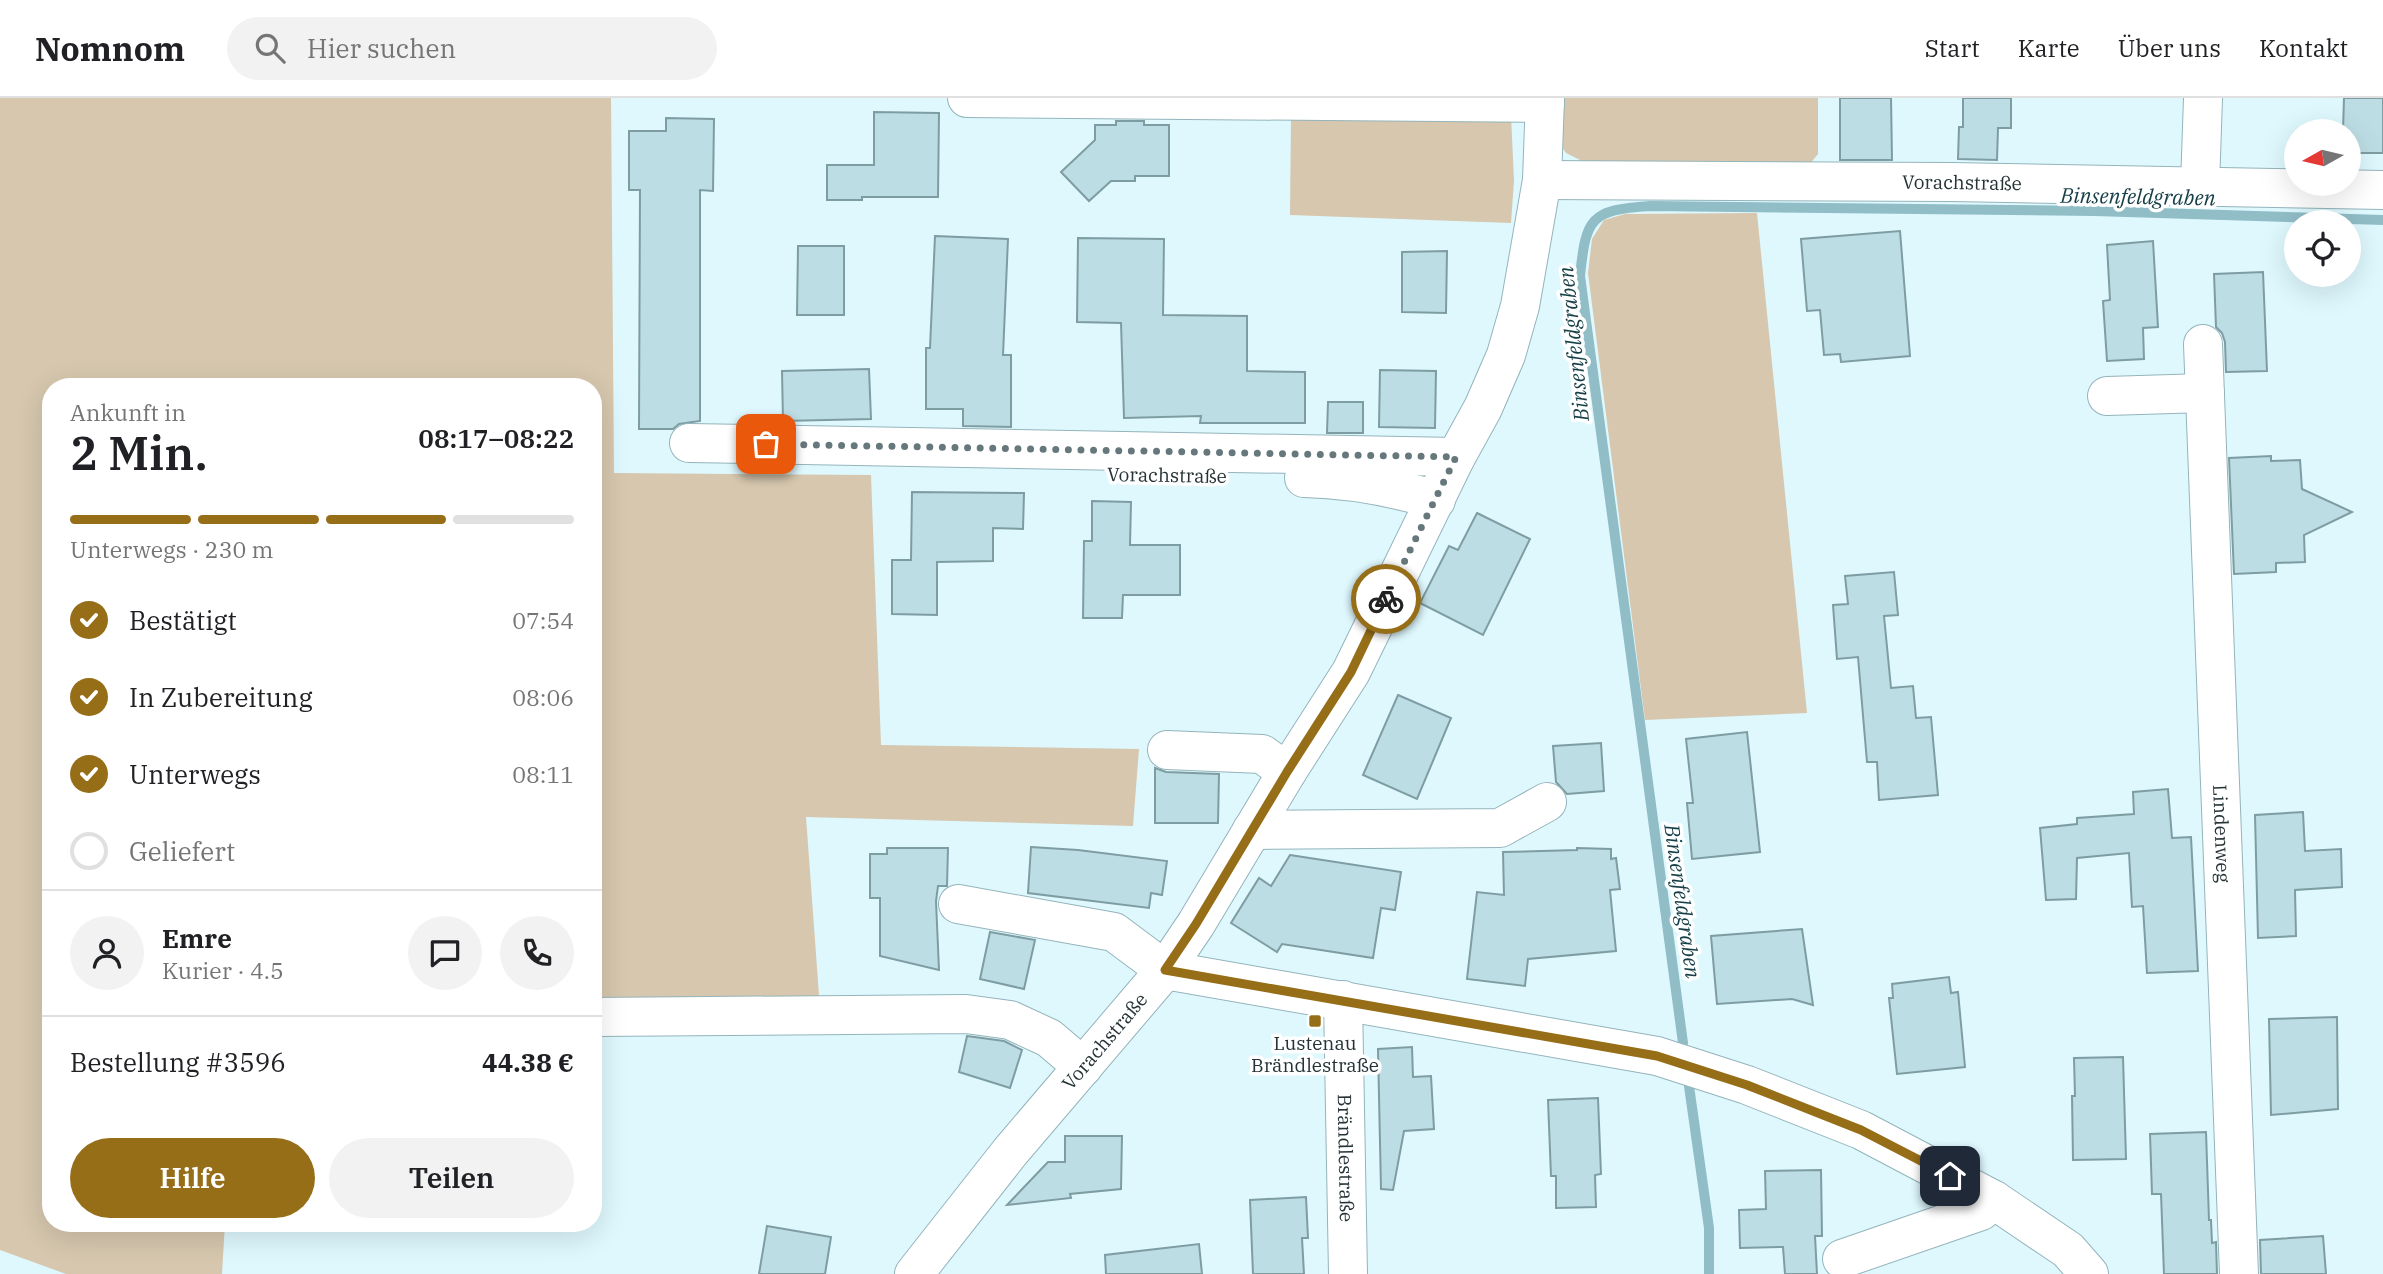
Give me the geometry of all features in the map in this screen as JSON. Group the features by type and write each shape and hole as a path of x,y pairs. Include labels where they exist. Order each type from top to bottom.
{"street":[{"name":"Vorachstraße","path":"914,1274 1010,1152 1165,970 1351,672 1456,457 1483,408 1506,355 1520,306 1542,180 1545,101 967,98"},
{"path":"2200,186 2203,98"},
{"name":"Vorachstraße","path":"1542,180 2383,190"},
{"name":"Lindenweg","path":"2203,344 2239,1274"},
{"path":"2107,396 2205,393"},
{"name":"Vorachstraße","path":"690,443 1456,457"},
{"name":"Vorachstraße","path":"896,471 1333,478 1436,499"},
{"path":"1167,750 1262,754 1287,772"},
{"path":"1252,830 1500,828 1547,802"},
{"path":"958,904 1114,932 1165,970 1657,1056 1747,1085 1861,1130 1994,1199 2068,1250 2089,1274"},
{"name":"Brändlestraße","path":"1343,1000 1348,1274"},
{"path":"602,1017 966,1014 1010,1020 1049,1038 1083,1067"},
{"path":"1842,1259 1981,1211 1994,1199"}],"shaded area":[{"path":"0,98 611,98 614,473 871,475 881,745 1139,749 1133,826 806,817 820,1009 602,1005 602,378 42,378 42,1232 224,1232 222,1274 66,1274 0,1250"},
{"path":"1559,98 1818,98 1818,154 1808,166 1582,161 1566,153 1559,143"},
{"path":"1291,114 1511,115 1514,181 1511,223 1290,215"},
{"path":"1757,213 1807,713 1645,720 1588,273 1592,239 1604,220 1625,214"}],"building":[{"path":"1840,98 1891,98 1892,160 1840,160"},
{"path":"1963,98 2011,98 2011,128 1998,128 1997,160 1958,159 1959,127 1963,127"},
{"path":"2344,98 2383,98 2383,153 2361,153 2361,119 2343,119"},
{"path":"874,112 939,113 938,197 827,200 827,165 874,165"},
{"path":"666,118 714,119 713,191 700,190 700,421 679,424 673,429 639,429 640,190 629,190 629,131 666,131"},
{"path":"1116,121 1144,121 1144,125 1169,125 1169,176 1135,176 1135,181 1111,181 1089,201 1061,172 1095,140 1095,125 1116,125"},
{"path":"1900,231 1910,356 1841,362 1840,354 1824,355 1820,310 1807,311 1801,239"},
{"path":"935,236 1008,239 1003,355 1011,355 1011,427 963,426 963,409 926,409 926,348 930,348"},
{"path":"1078,238 1164,239 1163,315 1247,316 1247,371 1305,372 1305,423 1200,423 1201,416 1124,418 1121,323 1077,322"},
{"path":"2153,241 2158,327 2143,328 2144,359 2107,361 2103,301 2110,300 2107,245"},
{"path":"798,246 844,246 844,315 797,315"},
{"path":"1447,251 1446,313 1402,312 1402,252"},
{"path":"2263,272 2267,371 2226,372 2225,342 2216,327 2214,274"},
{"path":"869,369 871,419 783,421 782,371"},
{"path":"1380,370 1436,371 1435,428 1379,427"},
{"path":"1328,402 1363,402 1363,433 1327,433"},
{"path":"2271,456 2271,461 2300,460 2302,489 2352,512 2304,535 2305,562 2276,563 2276,572 2234,574 2229,458"},
{"path":"912,492 1024,493 1023,529 993,528 993,561 937,562 937,615 892,614 892,560 911,560"},
{"path":"1092,501 1131,502 1130,545 1180,545 1180,595 1123,595 1122,618 1083,618 1084,541 1092,541"},
{"path":"1477,513 1530,539 1483,635 1420,603 1449,546 1458,550"},
{"path":"1894,572 1898,615 1884,616 1891,688 1913,686 1916,718 1931,717 1938,795 1879,800 1877,762 1867,762 1858,657 1837,659 1833,605 1848,604 1845,576"},
{"path":"1398,695 1451,718 1417,799 1363,775"},
{"path":"1747,732 1760,852 1692,859 1687,803 1693,803 1686,739"},
{"path":"1601,743 1604,791 1567,794 1556,782 1553,746"},
{"path":"1155,768 1166,772 1219,774 1218,823 1155,823"},
{"path":"2168,789 2172,838 2191,837 2198,971 2147,973 2143,906 2132,907 2129,853 2077,858 2076,899 2046,900 2040,828 2077,824 2077,818 2134,814 2133,792"},
{"path":"2303,812 2305,851 2341,849 2342,887 2295,890 2296,936 2258,938 2255,815"},
{"path":"1031,847 1167,861 1162,895 1151,893 1149,908 1028,893"},
{"path":"887,848 948,848 947,886 938,886 936,901 939,970 880,956 880,898 870,898 870,854 887,854"},
{"path":"1611,849 1611,859 1616,858 1620,889 1610,890 1616,951 1528,959 1525,986 1467,979 1477,892 1504,895 1503,852"},
{"path":"1290,855 1401,872 1395,910 1381,908 1373,958 1282,944 1277,952 1231,923 1259,878 1271,886"},
{"path":"1802,929 1813,1005 1792,999 1717,1004 1711,936"},
{"path":"990,932 1035,940 1024,989 980,979"},
{"path":"1949,977 1951,993 1958,992 1965,1067 1897,1074 1889,998 1893,998 1892,984"},
{"path":"2337,1017 2338,1109 2271,1115 2269,1019"},
{"path":"967,1036 1004,1041 1022,1050 1010,1088 959,1072"},
{"path":"1412,1047 1413,1077 1431,1076 1434,1129 1404,1131 1393,1190 1381,1189 1378,1049"},
{"path":"2123,1057 2126,1159 2073,1160 2074,1058"},
{"path":"1598,1098 1601,1174 1595,1175 1596,1207 1556,1208 1556,1176 1551,1176 1548,1100"},
{"path":"2206,1132 2209,1220 2212,1243 2216,1242 2217,1274 2164,1274 2161,1194 2152,1194 2150,1134"},
{"path":"1065,1136 1122,1136 1121,1189 1070,1194 1071,1198 1007,1205 1048,1162 1065,1162"},
{"path":"1821,1170 1822,1236 1815,1236 1817,1274 1785,1274 1783,1247 1740,1248 1739,1210 1766,1209 1765,1171"},
{"path":"1306,1197 1308,1238 1302,1238 1304,1274 1253,1274 1250,1200"},
{"path":"767,1226 831,1237 825,1274 759,1274"},
{"path":"2323,1236 2326,1274 2261,1274 2260,1240"},
{"path":"1199,1244 1202,1274 1106,1274 1105,1255"}],"waterway":[{"name":"Binsenfeldgraben","path":"1683,1043 1580,276 1585,241 1595,221 1615,210 1650,206 2094,211 2383,220"},
{"name":"Binsenfeldgraben","path":"1689,1086 1709,1228 1709,1274"}],"way so far":[{"path":"766,444 1456,457 1386,599"}],"place":[{"name":"Lustenau Brändlestraße","path":"1315,1021"}],"route":[{"path":"1386,599 1351,672 1165,970 1657,1056 1747,1085 1861,1130 1950,1176"}]}
